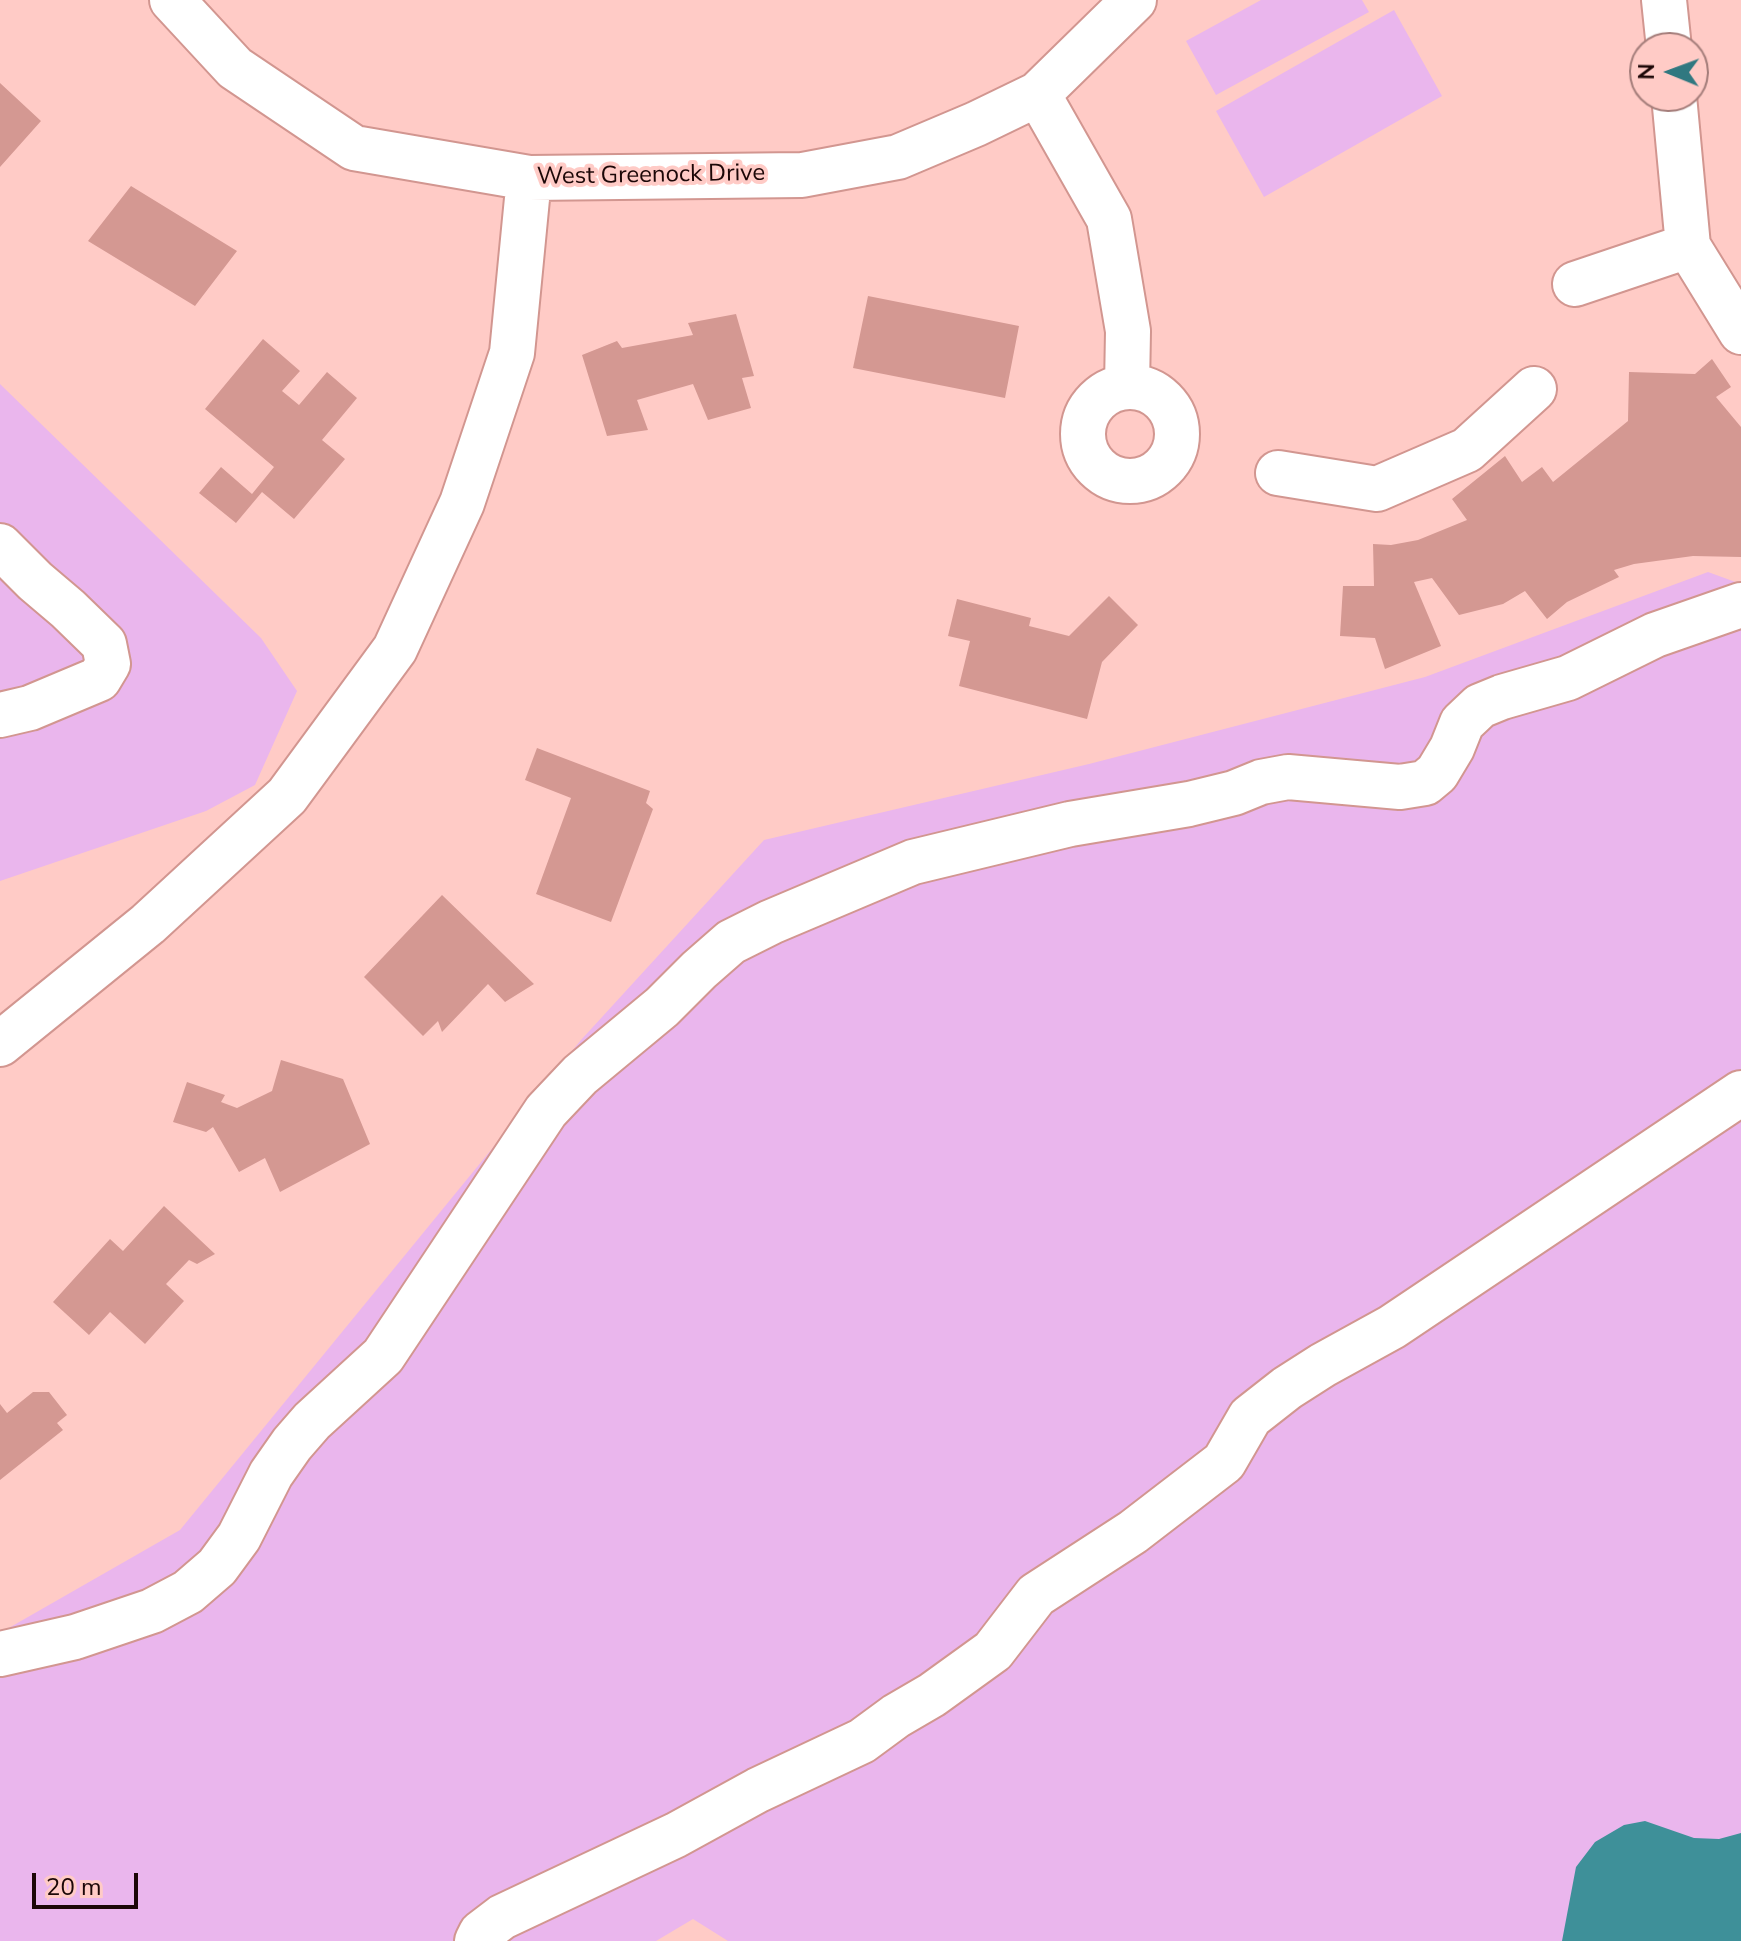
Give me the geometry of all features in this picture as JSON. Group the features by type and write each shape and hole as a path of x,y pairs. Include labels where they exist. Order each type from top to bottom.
{"street":[{"name":"West Greenock Drive","path":"172,0 235,68 354,148 529,178 802,175 898,157 1038,94 1134,0"},
{"path":"1664,0 1667,32"},
{"path":"1038,94 1109,219 1128,331 1127,387"},
{"path":"1675,112 1688,246 1741,332"},
{"path":"0,1044 148,924 287,796 395,649 462,503 512,353 529,178"},
{"path":"1575,284 1688,246"},
{"path":"1278,473 1377,489 1467,450 1534,389"},
{"path":"0,546 104,644 108,664 99,679 30,708 0,715"},
{"path":"0,1654 75,1637 152,1611 188,1592 217,1567 239,1537 271,1474 292,1444 312,1421 383,1356 546,1111 580,1075 662,1007 731,942 913,862 1070,824 1189,804 1288,777 1400,787 1425,783 1437,773 1462,723 1480,706 1568,678 1655,635 1741,605"},
{"path":"477,1941 481,1933 502,1917 676,1835 758,1790 862,1741 932,1695 993,1651 1036,1595 1133,1532 1224,1462 1250,1417 1287,1388 1392,1327 1741,1093"}],"shaded area":[{"path":"1261,0 1362,0 1369,12 1216,95 1186,41"},
{"path":"1394,10 1442,96 1264,197 1216,111"},
{"path":"0,384 261,638 297,691 255,785 206,811 0,881"},
{"path":"1708,572 1741,584 1741,1941 728,1941 693,1919 656,1941 0,1941 0,1633 180,1530 581,1040 764,840 1089,764 1425,677"}],"water":[{"path":"1645,1821 1694,1838 1719,1839 1741,1833 1741,1941 1562,1941 1576,1867 1595,1842 1624,1825"}],"building":[{"path":"0,83 41,121 0,167"},
{"path":"131,186 237,251 195,306 88,241"},
{"path":"868,296 1019,326 1005,398 853,368"},
{"path":"736,314 754,376 742,378 751,408 708,420 693,384 637,400 648,430 607,436 582,355 617,341 622,348 693,335 688,323"},
{"path":"263,339 300,371 282,391 299,405 327,372 357,398 322,440 345,459 294,519 262,492 236,523 199,493 221,467 252,494 274,467 205,409"},
{"path":"1712,359 1731,387 1716,397 1741,427 1741,557 1693,556 1634,564 1614,570 1619,577 1567,602 1547,619 1525,591 1503,604 1459,615 1432,578 1414,582 1441,646 1385,669 1375,638 1340,636 1343,586 1374,586 1373,544 1391,545 1418,540 1467,520 1452,499 1505,456 1522,482 1542,467 1553,482 1628,421 1629,372 1695,374"},
{"path":"1109,596 1138,625 1102,662 1087,719 959,686 970,641 948,636 957,599 1031,618 1029,626 1069,636"},
{"path":"537,748 650,791 646,803 653,809 611,922 536,894 571,798 525,780"},
{"path":"442,895 534,984 505,1002 488,984 442,1032 438,1021 423,1036 364,977"},
{"path":"281,1060 343,1079 370,1144 280,1192 265,1158 239,1172 213,1127 206,1132 173,1122 187,1082 225,1095 221,1102 237,1108 272,1091"},
{"path":"164,1206 215,1254 197,1264 189,1260 166,1284 184,1301 145,1344 110,1312 89,1335 53,1302 110,1239 123,1251"},
{"path":"33,1392 49,1392 67,1415 57,1423 63,1430 0,1480 0,1404 7,1413"}]}
